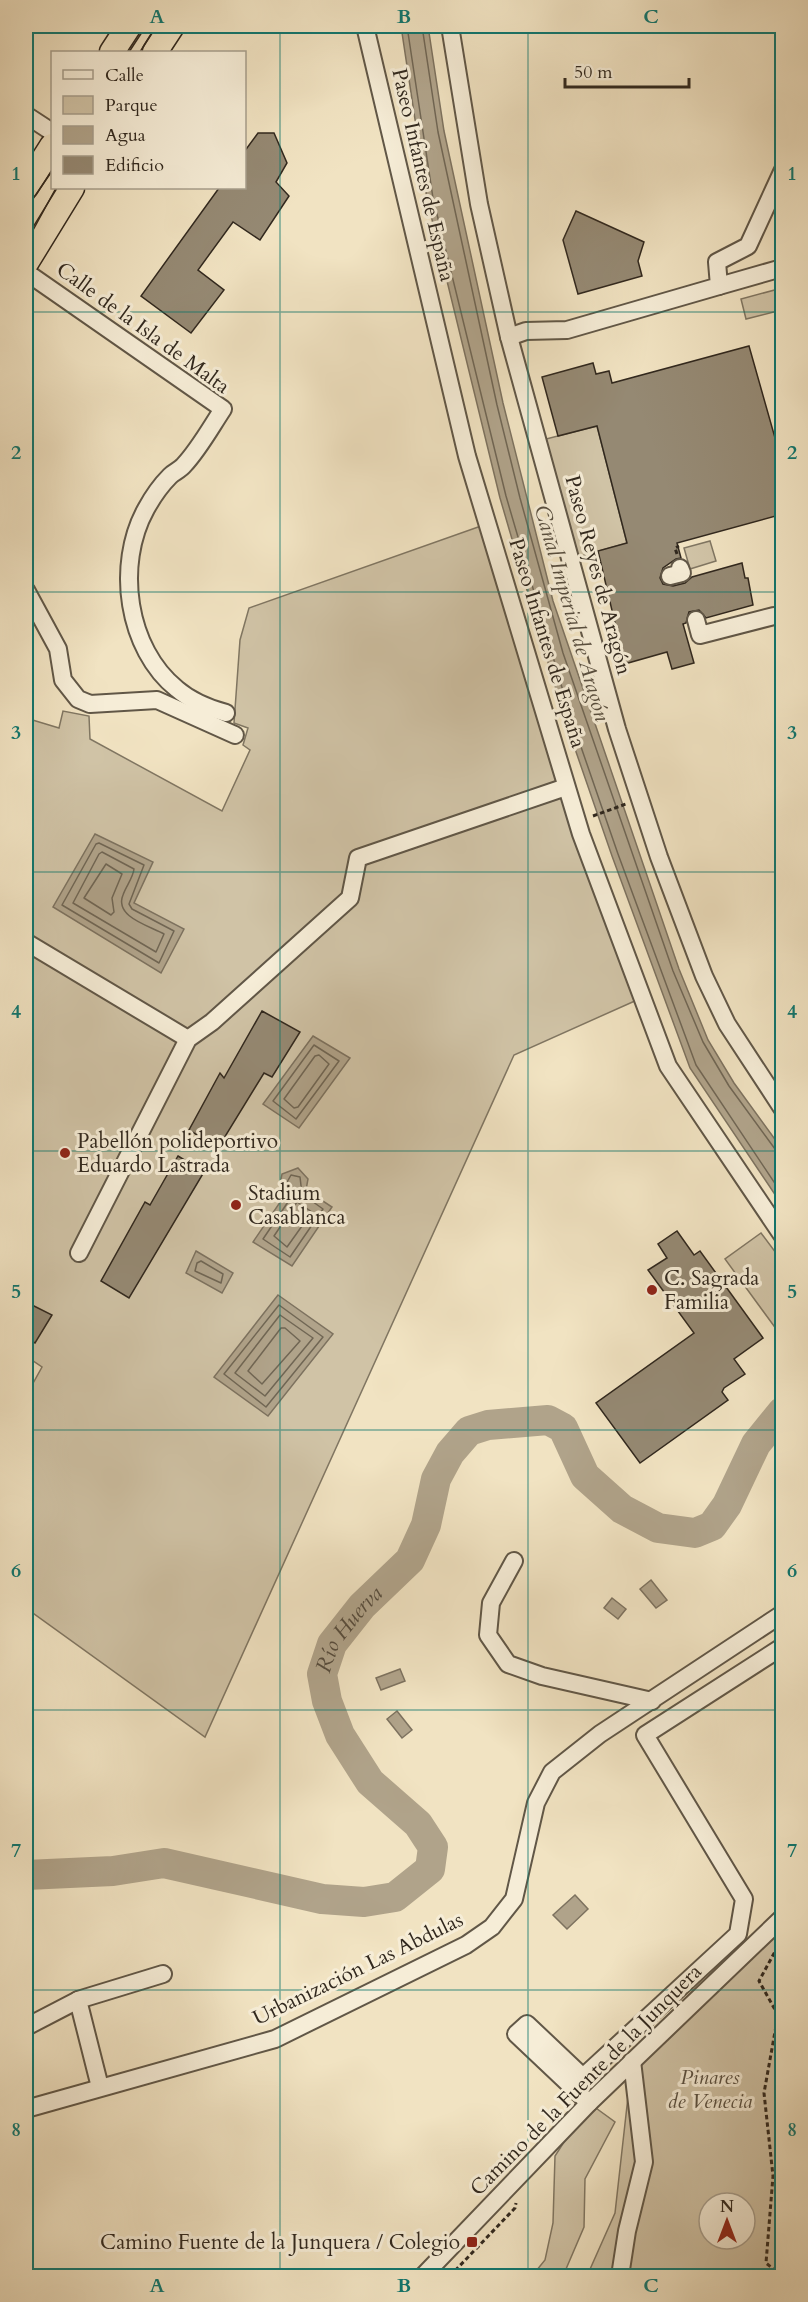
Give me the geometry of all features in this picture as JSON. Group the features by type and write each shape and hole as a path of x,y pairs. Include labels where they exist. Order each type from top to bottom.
{"highway":[{"path":"113,51 129,26"},
{"path":"156,51 172,26"},
{"path":"26,187 51,148"},
{"path":"26,264 71,189"}],"street":[{"name":"Paseo Infantes de España","path":"365,26 382,107 467,456 566,787 668,1066 783,1235"},
{"name":"Paseo Reyes de Aragón","path":"450,26 479,204 509,337 617,729 645,817 704,976 727,1024 783,1108"},
{"path":"26,115 51,131"},
{"path":"719,286 717,262 748,246 783,172"},
{"path":"509,337 525,331 567,330 783,268"},
{"name":"Calle de la Isla de Malta","path":"26,272 223,409 184,466 170,476 157,491 141,521 131,552 129,573 135,622 143,644 154,663 177,690 201,705 226,713"},
{"path":"26,590 58,649 63,680 78,699 90,704 158,700 177,690"},
{"path":"696,620 700,635 774,616"},
{"path":"158,700 236,735"},
{"path":"79,1253 188,1039 212,1022 350,898 358,858 566,787"},
{"path":"26,942 188,1039"},
{"path":"514,1561 491,1604 488,1635 508,1664 542,1676 652,1701"},
{"name":"Urbanización Las Abdulas","path":"26,2109 275,2039 466,1945 492,1927 514,1899 536,1803 552,1772 600,1734 783,1614"},
{"path":"589,2103 516,2034 526,2024 583,2077 738,1934 744,1899 645,1736 783,1647"},
{"name":"Camino de la Fuente de la Junquera","path":"423,2277 589,2103 783,1918"},
{"path":"26,2027 78,2000 163,1974"},
{"path":"78,2000 100,2087"},
{"path":"620,2277 627,2232 644,2162 632,2061"}],"path":[{"path":"594,816 624,805"},
{"path":"782,1938 759,1981 778,2015 764,2093 773,2176 766,2264 783,2276"}],"green space":[{"path":"782,288 782,310 746,319 741,299"},
{"path":"597,426 627,543 578,557 546,439"},
{"name":"Stadium Casablanca","path":"481,526 637,1000 514,1055 205,1737 26,1608 26,1396 42,1367 26,1356 26,718 59,728 63,711 89,716 90,739 222,811 250,750 243,745 248,728 234,723 240,640 249,608"},
{"path":"710,541 716,561 690,569 684,548"},
{"path":"761,1233 782,1261 782,1337 725,1259"},
{"name":"Pinares de Venecia","path":"782,1918 782,2276 587,2276 615,2213 632,2061"},
{"path":"589,2103 615,2122 585,2179 584,2227 563,2276 532,2276 545,2260 553,2223 555,2156"}],"water":[{"name":"Canal Imperial de Aragón","path":"401,26 428,26 444,131 503,403 553,601 679,969 708,1040 734,1083 782,1149 782,1205 690,1068 564,717 500,498 427,199"},
{"path":"95,834 153,862 134,903 184,929 161,973 53,907"},
{"path":"313,1036 350,1058 299,1128 263,1104"},
{"path":"298,1168 308,1179 306,1190 332,1207 292,1266 253,1242 285,1195 280,1184 282,1174"},
{"path":"196,1251 233,1273 222,1293 186,1273"},
{"path":"278,1295 333,1334 268,1416 214,1377"},
{"path":"651,1580 667,1600 656,1608 640,1589"},
{"path":"612,1598 626,1609 618,1619 604,1608"},
{"path":"400,1669 405,1681 381,1690 376,1678"},
{"path":"397,1711 412,1730 402,1738 387,1719"},
{"path":"575,1895 588,1909 567,1929 553,1915"}],"building":[{"path":"258,133 274,133 287,163 276,182 289,196 260,240 233,222 198,270 224,290 191,333 141,296 218,189 246,189 246,149"},
{"path":"576,211 644,242 638,261 642,276 578,294 563,240"},
{"path":"749,346 783,466 783,514 677,543 681,558 663,568 660,578 663,584 673,586 685,583 692,577 742,563 745,578 748,578 753,605 706,618 699,610 689,612 686,623 683,624 694,663 672,669 667,652 621,665 615,642 619,640 598,551 627,543 597,426 558,436 542,377 593,363 596,374 609,371 612,383"},
{"path":"262,1011 300,1032 272,1077 264,1073 218,1148 189,1130 220,1073 224,1078"},
{"path":"178,1156 204,1172 129,1298 101,1281 145,1202 150,1205"},
{"path":"677,1231 694,1255 700,1251 763,1338 734,1359 745,1374 724,1388 722,1392 728,1400 640,1463 596,1403 694,1333 648,1270 667,1258 658,1244"},
{"path":"32,1305 52,1315 35,1343 26,1338 26,1323"}],"waterway":[{"name":"Río Huerva","path":"26,1875 113,1871 164,1863 322,1899 364,1902 395,1897 430,1869 433,1847 418,1824 370,1782 340,1735 327,1701 322,1674 332,1644 362,1606 410,1560 426,1525 436,1479 450,1453 469,1431 488,1425 548,1420 563,1428 585,1476 622,1509 658,1528 695,1533 712,1526 727,1505 756,1444 782,1412"}],"tram line":[{"path":"130,51 146,26"},
{"path":"141,51 156,26"},
{"path":"26,209 51,172"},
{"path":"26,243 55,189"}],"place":[{"name":"Pabellón polideportivo Eduardo Lastrada","path":"65,1153"},
{"name":"Stadium Casablanca","path":"236,1205"},
{"name":"C. Sagrada Familia","path":"652,1290"},
{"name":"Camino Fuente de la Junquera / Colegio","path":"472,2242"}]}
